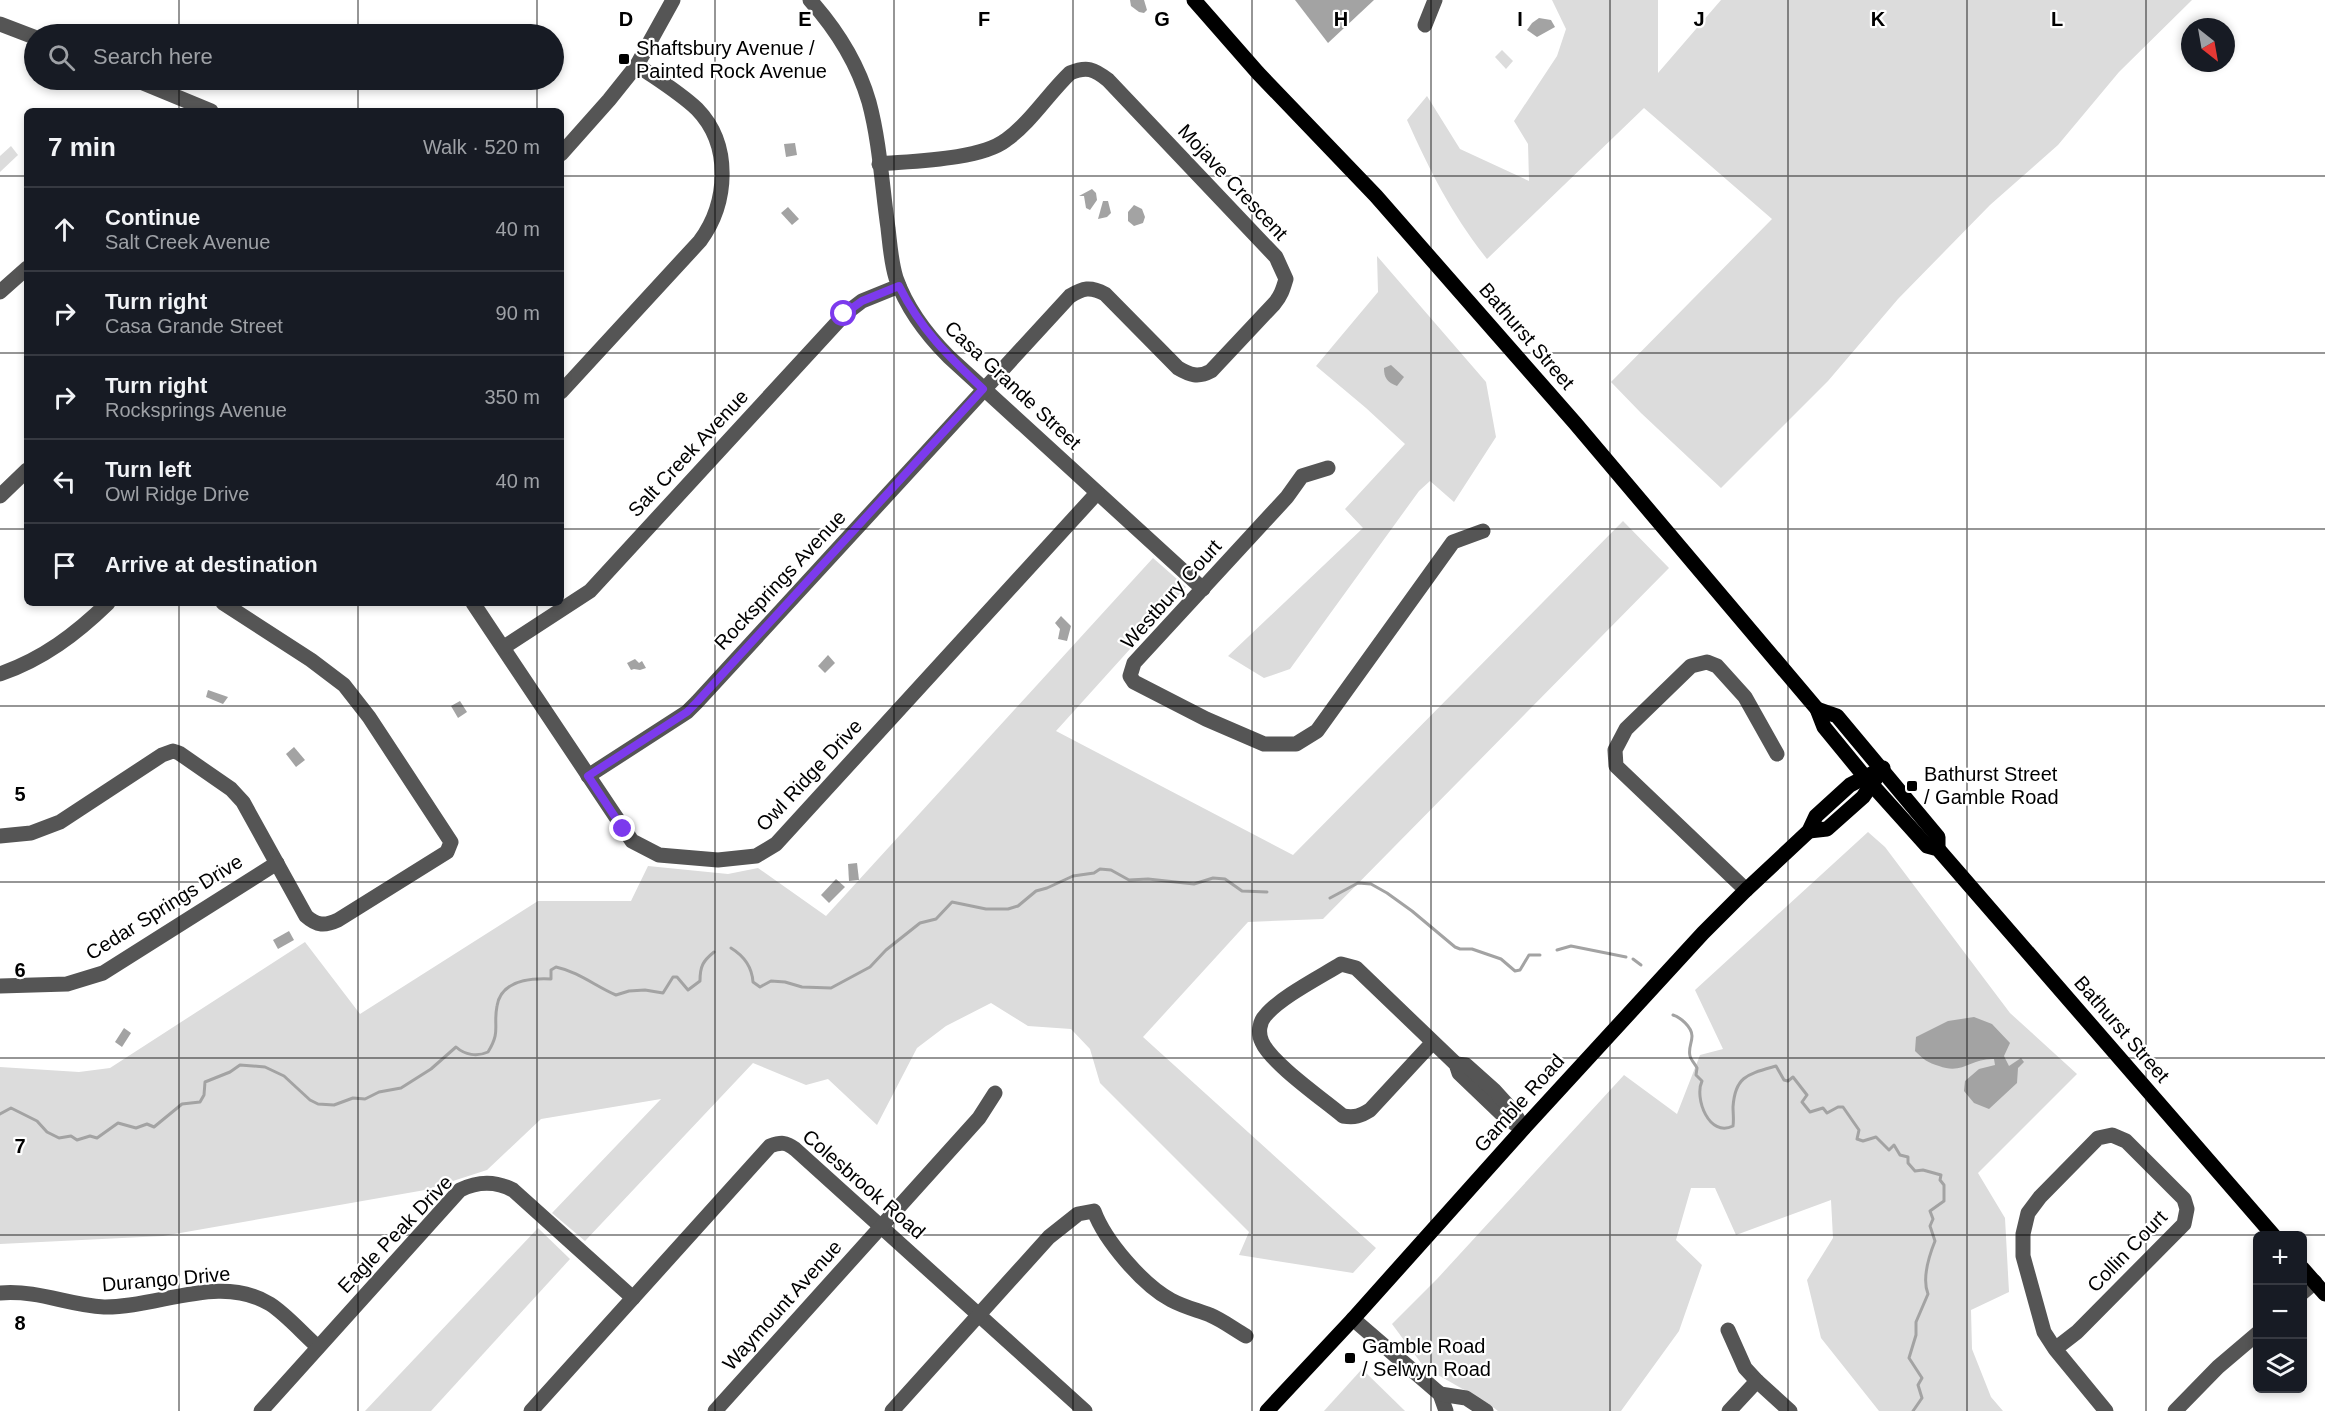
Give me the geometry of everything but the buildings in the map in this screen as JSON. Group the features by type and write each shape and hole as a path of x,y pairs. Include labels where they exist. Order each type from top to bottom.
{"main road":[{"name":"Bathurst Street","path":"1194,0 1258,73 1376,196 1531,372 1817,709 1824,727 1869,781 1927,846 1938,849 2270,1231"},
{"name":"Bathurst Street","path":"1817,709 1837,716 1883,768 1938,837 1938,849"},
{"name":"Gamble Road","path":"1267,1411 1678,959 1746,890 1809,831 1816,816 1850,785 1869,781 1883,768"},
{"path":"2307,1274 2320,1288"}],"street":[{"path":"564,150 637,65 673,0"},
{"name":"Casa Grande Street","path":"810,0 838,36 859,75 869,102 891,251 899,286 916,318 931,338 983,389 1203,589"},
{"path":"1425,25 1435,0"},
{"path":"0,24 24,34"},
{"path":"564,389 700,241 710,228 719,202 722,184 720,154 710,127 698,110 683,97 637,65"},
{"name":"Mojave Crescent","path":"879,165 975,153 993,148 1007,140 1070,73 1082,68 1091,68 1108,80 1276,257 1286,279 1280,297 1211,371 1203,376 1193,376 1178,368 1105,294 1090,288 1082,289 1070,296 983,389"},
{"path":"160,90 204,108"},
{"path":"0,292 24,271"},
{"name":"Salt Creek Avenue","path":"504,647 590,591 844,314 862,301 899,286"},
{"name":"Rocksprings Avenue","path":"588,776 687,712 983,389"},
{"name":"Westbury Court","path":"1328,468 1302,476 1287,497 1134,663 1130,676 1140,686 1264,744 1296,744 1317,732 1453,542 1483,531"},
{"path":"0,496 24,473"},
{"name":"Owl Ridge Drive","path":"475,606 627,835 648,851 670,856 732,860 756,856 767,851 784,835 1097,493"},
{"path":"0,674 26,664 60,644 104,606"},
{"path":"0,836 31,833 60,822 162,755 173,751 231,789 243,802 306,916 320,925 328,925 447,852 451,842 369,717 344,685 320,666 228,606"},
{"path":"1746,890 1616,766 1615,750 1626,729 1691,666 1707,662 1717,666 1745,697 1777,754"},
{"name":"Cedar Springs Drive","path":"0,986 67,984 103,973 277,863"},
{"path":"1433,1042 1370,1110 1359,1117 1351,1117 1343,1116 1294,1076 1265,1047 1260,1033 1263,1017 1275,1006 1341,964 1356,968 1456,1064 1466,1065 1494,1090 1513,1111 1523,1129"},
{"name":"Waymount Avenue","path":"715,1411 979,1118 995,1093"},
{"name":"Collin Court","path":"2055,1349 2077,1332 2184,1224 2187,1209 2184,1199 2126,1141 2118,1136 2098,1138 2040,1197 2025,1223 2022,1247 2044,1332 2055,1349 2106,1411"},
{"name":"Colesbrook Road","path":"531,1411 770,1146 781,1142 795,1149 1085,1411"},
{"name":"Eagle Peak Drive","path":"261,1411 460,1190 480,1183 504,1185 513,1190 633,1298"},
{"path":"892,1411 1049,1237 1078,1214 1094,1211 1100,1227 1110,1242 1128,1263 1168,1299 1212,1315 1246,1336"},
{"name":"Durango Drive","path":"0,1293 32,1293 91,1305 111,1306 212,1292 235,1292 255,1297 272,1305 318,1347"},
{"path":"1353,1319 1440,1394 1446,1411"},
{"path":"1728,1330 1746,1368 1790,1411"},
{"path":"2175,1411 2218,1367 2253,1337"},
{"path":"1729,1411 1757,1381"},
{"path":"1440,1394 1466,1398 1486,1411"}],"shaded area":[{"path":"1130,0 1144,0 1147,10 1144,13 1131,6"},
{"path":"1295,0 1374,0 1328,43"},
{"path":"1552,0 1658,0 1658,73 1721,0 2192,0 2119,72 2058,145 1990,205 1898,299 1828,381 1721,488 1611,382 1772,219 1644,108 1487,259 1442,192 1407,120 1427,96 1460,149 1529,181 1528,144 1514,121 1557,56 1566,29"},
{"path":"1539,18 1551,20 1555,27 1537,37 1527,30"},
{"path":"1502,50 1513,61 1506,69 1495,57"},
{"path":"795,143 797,155 786,157 784,144"},
{"path":"11,146 18,155 0,172 0,156"},
{"path":"1092,189 1096,193 1097,200 1090,210 1086,208 1084,196 1079,196"},
{"path":"1103,201 1108,201 1111,213 1107,217 1098,219"},
{"path":"1134,205 1142,209 1145,217 1143,223 1134,226 1128,221 1128,212"},
{"path":"788,207 799,219 792,225 781,213"},
{"path":"1377,256 1486,382 1496,437 1454,502 1430,481 1419,491 1290,669 1264,678 1228,656 1363,528 1345,509 1405,444 1316,366 1378,292"},
{"path":"1391,365 1404,377 1397,386 1388,381 1385,374 1384,368"},
{"path":"1623,521 1669,568 1323,919 1248,922 1143,1037 1376,1248 1353,1273 1239,1255 1249,1232 1100,1083 1090,1049 1071,1029 1028,1026 991,1003 946,1026 917,1048 877,1125 828,1079 806,1085 753,1063 585,1241 552,1213 661,1099 541,1119 487,1170 425,1190 163,1236 0,1244 0,1067 79,1072 110,1068 305,942 360,1014 538,901 631,901 648,866 728,874 758,868 826,916 1153,558 1186,587 1056,731 1293,855"},
{"path":"1061,616 1071,626 1067,641 1058,639 1060,629 1055,623"},
{"path":"828,655 835,663 825,673 818,666"},
{"path":"635,659 639,663 642,661 646,668 631,670 627,663"},
{"path":"208,690 228,697 223,704 206,697"},
{"path":"460,701 467,712 458,718 451,706"},
{"path":"294,747 305,760 296,767 286,754"},
{"path":"1868,832 1885,847 2010,1013 2077,1074 1978,1173 2005,1218 2009,1292 1971,1310 1972,1349 1991,1397 2003,1411 1879,1411 1821,1338 1807,1280 1833,1238 1831,1200 1736,1235 1715,1188 1691,1188 1676,1240 1702,1265 1679,1331 1621,1411 1498,1411 1424,1367 1392,1324 1437,1279 1624,1075 1677,1114 1700,1055 1723,1049 1695,990"},
{"path":"857,863 859,880 849,881 848,864"},
{"path":"836,879 845,887 829,903 821,895"},
{"path":"289,931 294,940 278,949 273,940"},
{"path":"1974,1017 1992,1024 2010,1043 2004,1056 2009,1066 2021,1058 2024,1062 2018,1068 2017,1083 1989,1109 1974,1103 1964,1091 1965,1081 1979,1069 1995,1065 1994,1059 1986,1059 1954,1069 1935,1065 1915,1051 1916,1037 1948,1021"},
{"path":"124,1028 131,1033 122,1047 115,1042"},
{"path":"538,1228 570,1259 431,1411 365,1411"},
{"path":"1362,1369 1405,1411 1324,1411"}],"waterway":[{"path":"731,948 746,962 753,982 760,987 771,981 802,987 831,988 870,967 886,950 920,923 936,919 952,902 986,909 1008,909 1018,906 1036,891 1073,876 1094,873 1100,869 1111,870 1129,880 1148,879 1194,884 1213,878 1225,879 1242,891 1267,892"},
{"path":"1330,898 1358,883 1371,884 1412,911 1455,947 1472,949 1501,959 1515,971 1520,970 1529,955 1540,955"},
{"path":"1557,950 1571,946 1626,957"},
{"path":"0,1114 11,1108 37,1121 47,1132 59,1138 71,1136 77,1140 90,1136 97,1138 118,1123 136,1128 147,1124 154,1127 182,1104 200,1102 204,1095 205,1082 230,1072 240,1065 265,1067 284,1076 310,1100 318,1104 334,1105 353,1098 365,1099 379,1092 401,1088 431,1069 456,1047 471,1054 488,1052 496,1034 497,1006 504,991 510,986 534,979 551,979 551,970 556,967 580,976 616,995 645,990 663,993 673,977 677,977 688,990 700,981 703,964 714,952"},
{"path":"1633,959 1641,965"},
{"path":"1673,1015 1690,1029 1691,1059 1697,1068 1696,1075 1702,1081 1700,1088 1702,1106 1711,1122 1717,1126 1724,1128 1733,1126 1734,1097 1740,1083 1751,1074 1776,1066 1784,1080 1788,1081 1793,1077 1807,1095 1802,1102 1810,1112 1823,1108 1827,1113 1843,1107 1859,1130 1857,1139 1863,1141 1876,1137 1889,1150 1894,1145 1900,1155 1908,1157 1908,1163 1915,1171 1923,1170 1941,1175 1940,1180 1944,1185 1944,1201 1930,1211 1933,1219 1930,1226 1935,1241 1926,1275 1928,1294 1916,1322 1916,1335 1909,1358 1922,1378 1918,1385 1922,1398 1913,1411"}],"place":[{"name":"Shaftsbury Avenue / Painted Rock Avenue","path":"624,59"},
{"name":"Bathurst Street / Gamble Road","path":"1912,786"},
{"name":"Gamble Road / Selwyn Road","path":"1350,1358"}],"route":[{"path":"623,829 588,776 687,712 983,389 931,338 916,318 899,286 862,301 844,314"}]}
